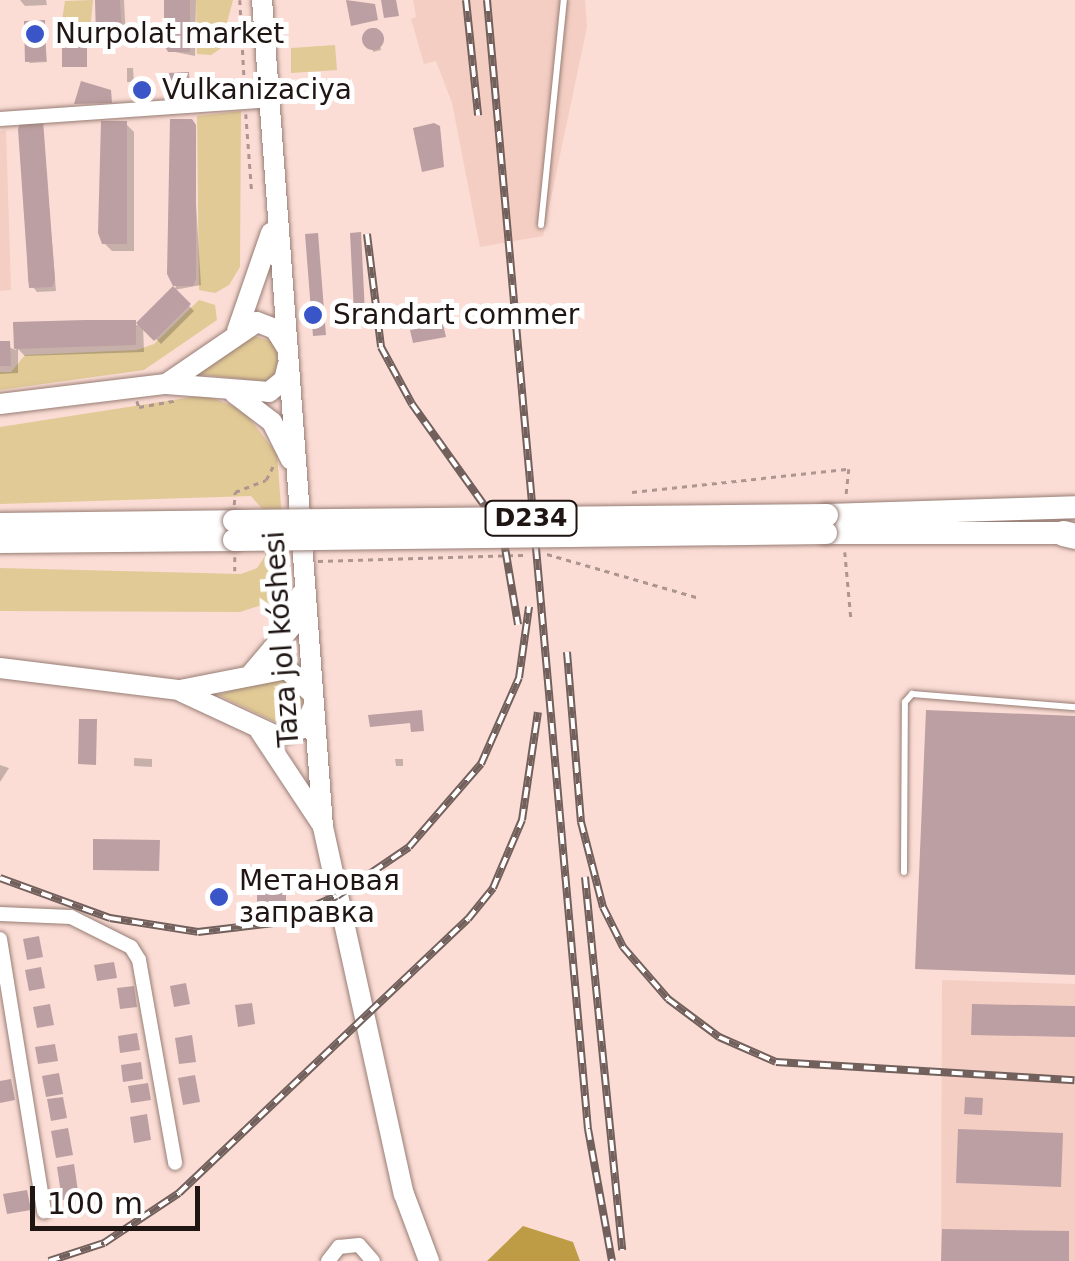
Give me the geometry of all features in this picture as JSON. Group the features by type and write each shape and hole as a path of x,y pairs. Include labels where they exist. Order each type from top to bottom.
{"main road":[{"name":"Taza jol kóshesi","path":"262,0 299,486 311,564 314,700 323,826 404,1194 429,1261"},
{"path":"237,331 265,264 276,206"},
{"path":"0,404 166,384 269,392 284,380 289,355 266,323 237,331 166,384"},
{"path":"224,386 272,422 299,486"},
{"name":"D234","path":"836,524 1075,507"},
{"name":"D234","path":"0,524 234,530 836,524 1071,534"},
{"name":"D234","path":"0,542 234,530"},
{"path":"246,678 291,627 311,564"},
{"path":"0,668 180,690 287,669 305,680 314,700 304,728 290,736 258,730 180,690"},
{"path":"258,730 323,826"}],"street":[{"path":"0,119 269,100"},
{"path":"0,914 70,917 131,946 139,960 175,1162"},
{"path":"0,939 44,1211"},
{"path":"328,1261 339,1248 360,1245 373,1261"}],"lane":[{"path":"541,225 564,0"},
{"path":"904,872 905,702 912,694 1075,707"}],"path":[{"path":"138,407 190,399"},
{"path":"235,571 235,492 266,480 274,451"},
{"path":"632,492 849,469 836,524 851,618"},
{"path":"311,564 561,555 699,598"}],"shaded area":[{"path":"93,0 89,40 59,39 65,1"},
{"path":"196,0 233,0 220,49 211,55 197,54"},
{"path":"413,0 585,0 587,27 543,236 480,247 452,103 436,61 424,64 411,19 416,17"},
{"path":"335,45 337,70 291,73 291,48"},
{"path":"241,111 240,267 229,285 215,293 199,290 197,116"},
{"path":"6,130 11,290 0,291 0,131"},
{"path":"199,300 215,305 217,320 144,370 0,390 0,372 11,372 25,355 137,350 154,344"},
{"path":"251,335 280,344 281,370 270,382 195,374"},
{"path":"205,395 243,410 277,454 286,573 268,603 240,612 0,611 0,568 241,574 257,568 265,556 263,510 251,496 0,504 0,427"},
{"path":"280,676 305,693 298,720 284,726 218,695"},
{"path":"942,980 1075,984 1075,1261 941,1261"},
{"path":"523,1226 573,1242 580,1261 487,1261"}],"building":[{"path":"95,0 120,0 122,36 96,37"},
{"path":"164,0 190,0 190,52 168,52 164,45"},
{"path":"346,0 375,4 378,20 351,26"},
{"path":"381,0 396,0 399,16 384,18"},
{"path":"45,20 46,61 25,62 24,21"},
{"path":"373,28 381,31 381,47 373,50 365,47 362,39 365,31"},
{"path":"62,42 87,42 87,67 62,67"},
{"path":"189,72 190,92 167,93 167,73"},
{"path":"81,81 111,90 112,103 74,104"},
{"path":"170,119 192,119 196,125 193,286 173,286 167,274"},
{"path":"43,120 55,280 52,287 29,288 18,129 21,121"},
{"path":"101,121 127,121 127,244 102,244 98,233"},
{"path":"434,123 440,126 444,167 422,172 413,128"},
{"path":"361,232 365,313 354,313 350,233"},
{"path":"318,233 326,335 313,336 305,234"},
{"path":"173,286 191,304 154,341 136,323"},
{"path":"136,320 136,345 14,349 13,322"},
{"path":"443,324 446,337 413,343 410,330"},
{"path":"0,341 10,341 11,366 0,366"},
{"path":"422,710 424,731 411,732 410,723 370,727 368,715"},
{"path":"926,710 1075,716 1075,975 915,969"},
{"path":"79,719 97,719 96,765 78,764"},
{"path":"93,839 160,840 159,871 93,870"},
{"name":"Метановая заправка","path":"209,891 231,892 230,904 208,903"},
{"path":"257,892 286,892 286,903 257,902"},
{"path":"39,936 43,957 27,960 23,939"},
{"path":"114,962 117,978 97,981 94,965"},
{"path":"41,967 45,988 29,991 25,970"},
{"path":"186,983 190,1004 174,1007 170,986"},
{"path":"134,986 137,1007 120,1009 117,988"},
{"path":"252,1003 255,1024 238,1027 235,1005"},
{"path":"50,1004 54,1025 37,1028 33,1007"},
{"path":"972,1004 1075,1006 1075,1037 971,1035"},
{"path":"137,1033 140,1050 120,1053 118,1036"},
{"path":"192,1035 196,1062 179,1064 175,1038"},
{"path":"55,1044 58,1061 38,1064 35,1047"},
{"path":"141,1062 143,1079 123,1082 121,1065"},
{"path":"59,1073 63,1094 46,1097 42,1076"},
{"path":"195,1075 200,1102 183,1105 178,1078"},
{"path":"11,1079 15,1100 0,1103 0,1081"},
{"path":"148,1083 151,1100 131,1103 128,1086"},
{"path":"63,1097 67,1118 51,1121 47,1099"},
{"path":"965,1097 983,1098 982,1115 964,1114"},
{"path":"147,1114 151,1140 134,1143 130,1117"},
{"path":"68,1128 73,1155 56,1158 51,1131"},
{"path":"958,1129 1063,1133 1061,1187 956,1183"},
{"path":"74,1164 79,1198 62,1200 57,1167"},
{"path":"27,1190 31,1210 7,1214 3,1194"},
{"path":"942,1229 1069,1231 1069,1261 941,1261"}],"railway":[{"path":"466,0 478,115"},
{"path":"487,0 588,1129 612,1261"},
{"path":"367,234 381,347 412,404 502,530 518,625"},
{"path":"0,878 110,918 198,932 273,923 337,896 409,847 481,764 519,678 529,607"},
{"path":"567,652 581,822 603,907 623,947 668,999 719,1037 776,1062 1074,1080"},
{"path":"49,1261 104,1243 179,1193 468,919 493,888 522,820 538,712"},
{"path":"585,877 622,1250"}],"place":[{"name":"Nurpolat market","path":"35,34"},
{"name":"Vulkanizaciya","path":"142,90"},
{"name":"Srandart commer","path":"313,315"},
{"name":"Метановая заправка","path":"219,897"}]}
